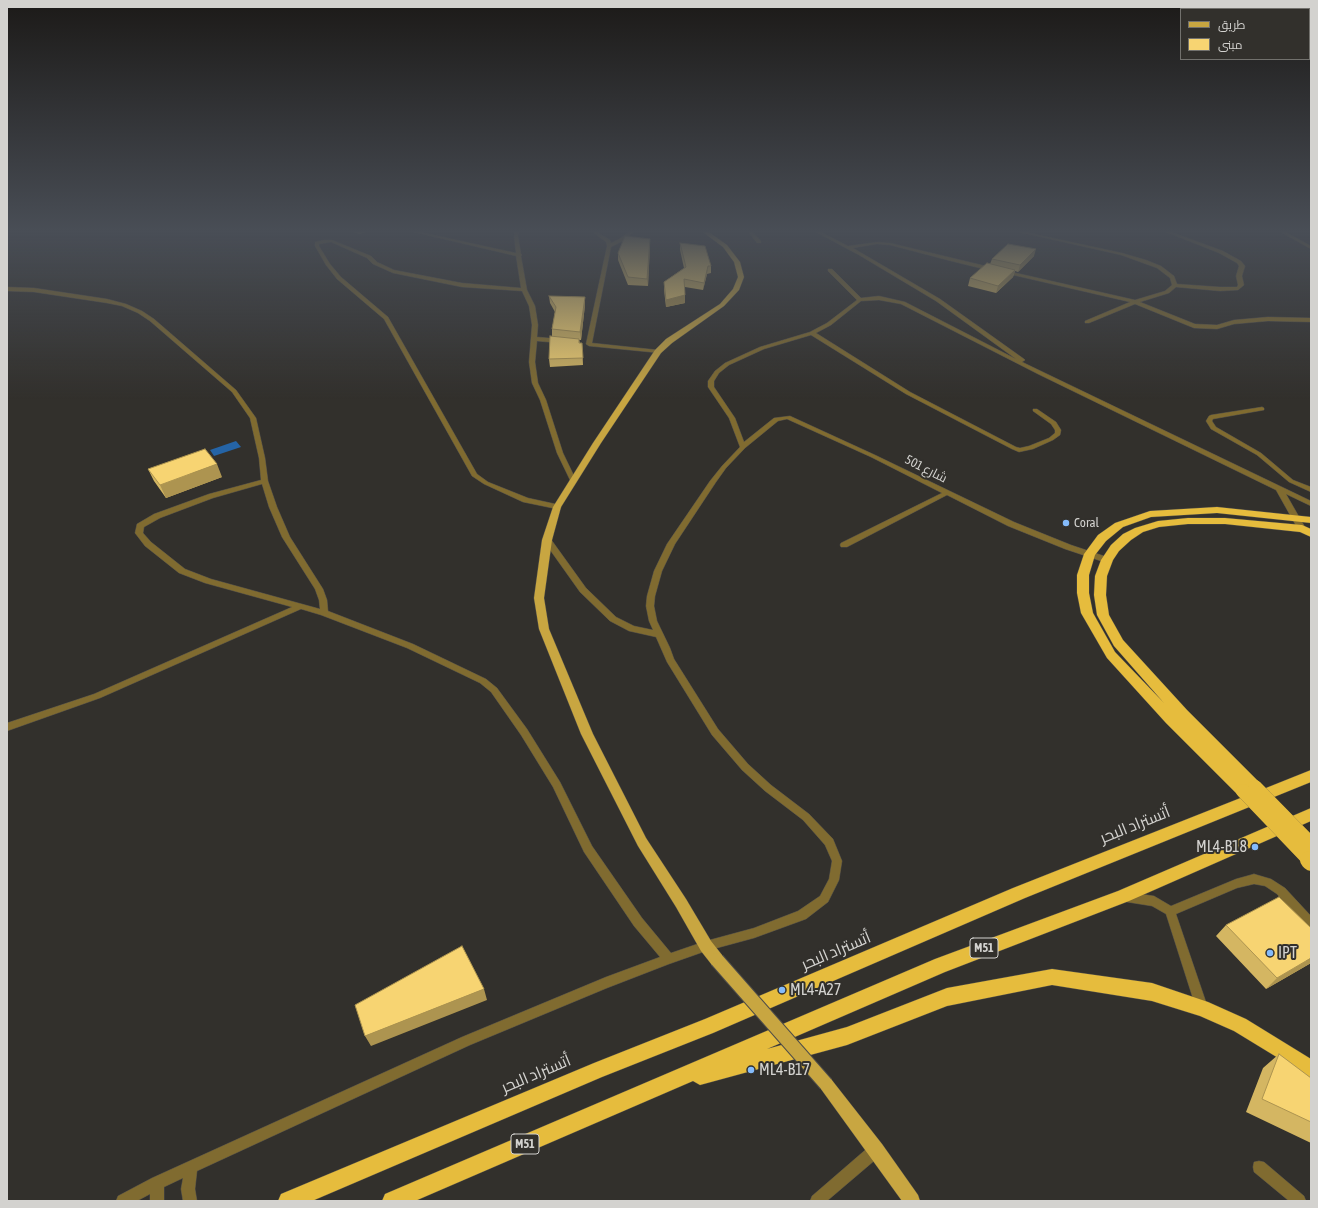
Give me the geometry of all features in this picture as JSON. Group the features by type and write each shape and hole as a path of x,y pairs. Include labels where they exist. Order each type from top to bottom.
{"highway":[{"path":"1311,520 1295,517 1216,510 1150,514 1119,525 1102,538 1090,554 1084,575 1083,593 1087,613 1111,655 1171,719 1311,844"},
{"path":"1307,531 1225,521 1188,521 1158,524 1139,530 1127,537 1115,548 1106,560 1101,576 1100,595 1103,615 1118,643 1249,789 1311,862"},
{"name":"أتستراد البحر","path":"288,1201 593,1072 744,1011 1019,893 1311,776"},
{"name":"M51","path":"392,1201 941,965 1122,896 1311,814"},
{"path":"659,1087 847,1036 948,997 1052,977 1152,992 1202,1008 1240,1025 1311,1069"}],"main road":[{"path":"737,286 736,290 722,305 686,328 658,352 573,480 557,507 546,540 539,598 544,629 587,734 642,842 681,903 706,946 826,1084 912,1201"}],"street":[{"path":"349,286 386,318 474,475 486,483 526,500 557,507"},
{"path":"479,286 524,290"},
{"path":"524,286 532,306 535,325 532,362 535,383 543,400 560,453 573,480"},
{"path":"589,344 601,286"},
{"path":"846,286 860,300"},
{"path":"915,286 938,300 1040,373"},
{"path":"1067,286 1135,302 1194,326 1206,327 1268,318 1311,320"},
{"path":"1087,322 1135,302 1167,292 1173,286"},
{"path":"1187,286 1220,290 1238,288 1240,286"},
{"path":"7,289 34,290 124,305 140,312 152,320 234,391 253,418 257,430 265,481 273,507 286,537 319,589 323,600 324,613"},
{"path":"744,447 732,418 711,387 711,381 717,372 727,364 742,356 780,342 812,333 829,324 860,300 879,298 903,303 1040,373 1311,504"},
{"path":"812,333 908,393 1019,450 1031,448 1051,439 1058,434 1058,430 1054,423 1035,410"},
{"path":"535,339 566,342"},
{"path":"581,343 658,352"},
{"path":"1262,409 1211,417 1209,421 1213,428 1259,454 1291,482 1311,490"},
{"name":"شارع 501","path":"123,1201 191,1167 466,1041 606,983 669,959 706,946 754,933 802,915 824,899 834,880 837,860 829,842 806,817 768,788 745,767 716,732 681,678 658,634 653,621 650,606 651,596 658,571 671,544 688,516 724,467 776,419 788,417 873,456 1011,524 1106,560"},
{"path":"265,481 211,496 156,516 140,526 139,533 148,544 182,571 208,581 324,613 410,646 483,681 494,690 524,732 557,785 588,849 614,890 669,959"},
{"path":"1279,489 1295,517 1307,531"},
{"path":"844,545 946,493"},
{"path":"546,540 584,590 613,619 632,630 658,634"},
{"path":"7,727 110,691 301,606"},
{"path":"1170,911 1236,884 1254,879 1267,882 1281,891 1311,924"},
{"path":"1122,896 1154,901 1170,911 1202,1008"},
{"path":"817,1201 876,1150"},
{"path":"190,1201 188,1189 191,1167"},
{"path":"1259,1168 1299,1201"},
{"path":"157,1183 157,1201"}],"water":[{"path":"236,441 241,447 214,456 210,450"}],"building":[{"path":"664,286 684,286 685,295 666,300"},
{"path":"549,296 585,297 580,332 552,329 556,307"},
{"path":"550,336 579,339 579,343 582,343 583,358 549,359"},
{"path":"205,449 217,464 160,485 148,469"},
{"path":"1279,897 1311,928 1311,958 1277,978 1226,925"},
{"path":"462,946 484,989 365,1036 355,1005"},
{"path":"1279,1054 1311,1078 1311,1122 1262,1099"}],"place":[{"name":"Coral","path":"1066,523"},
{"name":"ML4-B18","path":"1255,847"},
{"name":"IPT","path":"1270,953"},
{"name":"ML4-A27","path":"782,990"},
{"name":"ML4-B17","path":"751,1070"}]}
